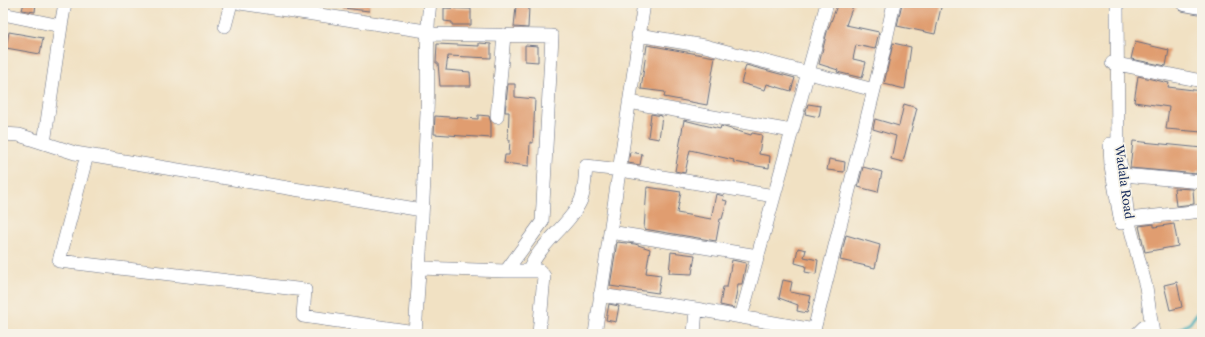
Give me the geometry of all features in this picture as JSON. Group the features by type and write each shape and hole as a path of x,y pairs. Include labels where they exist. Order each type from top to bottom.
{"main road":[{"path":"1185,3 1202,6"}],"street":[{"path":"44,143 65,3"},
{"path":"225,26 231,3"},
{"path":"240,3 426,33 552,36 542,222 506,271"},
{"path":"87,155 59,261 305,290 303,316 415,333 428,95 426,33 430,3"},
{"path":"595,334 621,170 638,35 644,3"},
{"path":"741,317 827,3"},
{"path":"600,295 696,309 813,332 874,90 894,3"},
{"name":"Wadala Road","path":"1109,3 1114,64 1118,154 1123,175 1128,219 1146,287 1145,332"},
{"name":"Wadala Road","path":"1118,3 1110,166 1120,220 1138,286 1145,332"},
{"path":"3,14 61,26"},
{"path":"497,118 504,35"},
{"path":"638,35 705,46 874,90"},
{"path":"1114,64 1202,81"},
{"path":"630,102 792,131"},
{"path":"3,134 19,135 75,153 422,210"},
{"path":"529,270 534,256 548,243 577,207 581,199 586,166 621,170 774,196"},
{"path":"1123,175 1202,182"},
{"path":"1128,219 1202,211"},
{"path":"610,232 758,256"},
{"path":"419,268 540,271 544,276 539,334"},
{"path":"694,334 696,309"}],"building":[{"path":"24,3 36,3 35,12 22,10"},
{"path":"343,3 370,3 369,11 343,8"},
{"path":"838,3 854,3 846,25 879,32 875,49 856,45 853,59 866,62 862,78 837,72 838,70 819,64 827,32"},
{"path":"902,3 942,3 935,34 897,26"},
{"path":"516,6 529,7 528,28 514,27"},
{"path":"444,8 471,9 471,25 452,25 452,22 444,21"},
{"path":"9,32 43,38 40,54 6,48"},
{"path":"1135,42 1169,50 1166,66 1131,59"},
{"path":"479,43 491,44 491,58 448,56 446,70 470,72 471,86 440,86 438,63 436,63 437,44 479,46"},
{"path":"893,43 911,47 905,89 884,84"},
{"path":"525,45 538,46 538,62 525,61"},
{"path":"647,45 715,57 707,105 664,97 665,92 641,89"},
{"path":"746,65 795,78 791,91 767,84 765,90 741,83"},
{"path":"1138,76 1169,83 1168,87 1202,91 1202,132 1166,129 1169,107 1134,102"},
{"path":"508,84 515,84 515,97 535,99 533,143 530,142 529,166 504,163 505,155 509,155 510,140 508,140 509,112 505,112"},
{"path":"808,104 821,106 819,117 805,114"},
{"path":"904,104 917,108 903,162 891,159 896,136 873,129 875,119 899,126"},
{"path":"651,114 662,116 659,139 648,137"},
{"path":"478,115 489,116 491,123 491,138 434,134 435,116 478,119"},
{"path":"684,120 720,129 721,126 751,135 752,133 762,135 759,154 770,156 769,168 733,162 734,160 690,150 685,173 675,171"},
{"path":"1133,141 1202,148 1202,171 1197,171 1197,174 1130,168"},
{"path":"630,152 642,154 640,165 628,163"},
{"path":"829,159 845,162 844,172 827,170"},
{"path":"863,167 882,172 878,192 858,187"},
{"path":"647,187 681,192 677,213 711,219 716,194 724,196 723,200 727,201 722,219 720,219 716,241 644,229"},
{"path":"1174,188 1193,189 1194,204 1176,206"},
{"path":"1154,224 1154,227 1174,224 1178,246 1145,252 1139,226"},
{"path":"846,235 880,245 875,268 840,260"},
{"path":"617,242 635,244 650,249 646,273 661,275 658,293 610,286"},
{"path":"798,248 806,250 804,257 818,260 816,274 805,272 806,266 795,263"},
{"path":"671,252 695,255 692,274 669,273"},
{"path":"732,260 746,263 742,284 738,284 734,308 720,305 723,287 727,287"},
{"path":"783,280 792,282 790,292 811,296 807,313 797,311 798,305 779,298"},
{"path":"1177,282 1182,307 1170,310 1164,285"},
{"path":"609,304 619,306 616,322 606,320"}],"waterway":[{"path":"1171,334 1190,323 1202,306"}]}
